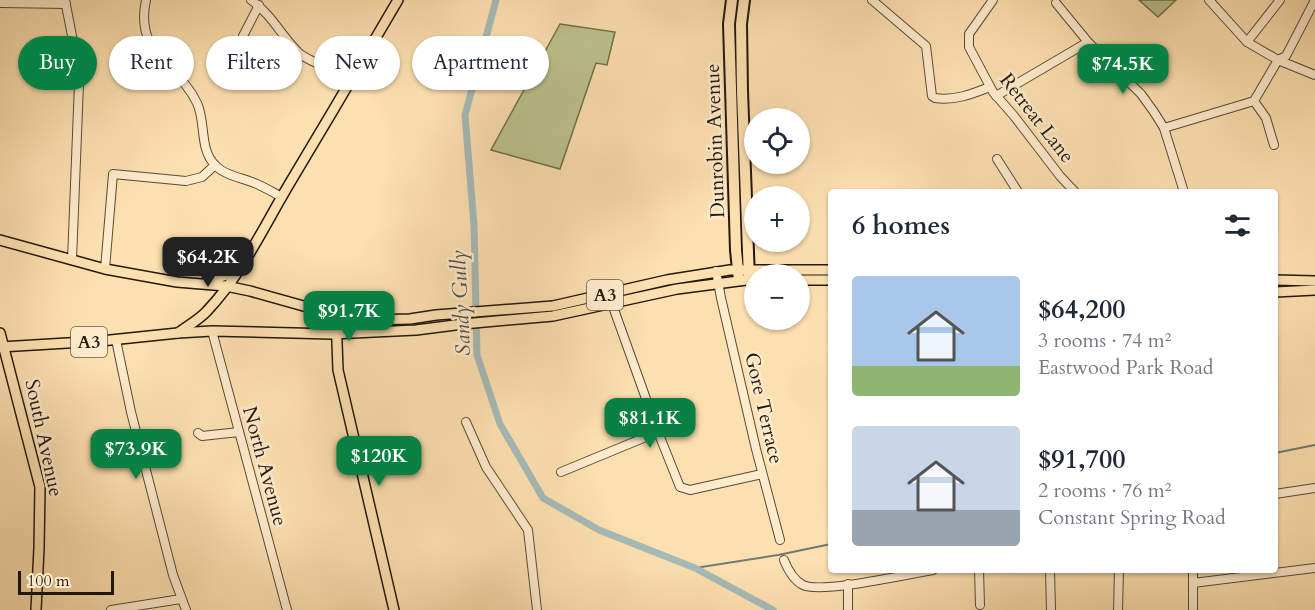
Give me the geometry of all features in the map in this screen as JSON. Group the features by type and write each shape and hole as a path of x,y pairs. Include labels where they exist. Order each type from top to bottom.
{"highway":[{"name":"Dunrobin Avenue","path":"732,0 729,24 745,264"},
{"name":"Dunrobin Avenue","path":"744,0 741,24 746,264"}],"main road":[{"path":"377,36 398,0"},
{"path":"181,282 206,281 230,274 257,243 345,90"},
{"name":"A3","path":"0,240 105,269 181,282 226,286 336,315 367,320 553,306 667,280 716,272 744,276"},
{"path":"178,333 206,312 238,274 249,252"},
{"path":"249,252 243,281 245,288 250,291"},
{"name":"A3","path":"810,271 828,270"},
{"name":"A3","path":"2,347 212,331 335,334 406,330 553,316 744,276"},
{"path":"810,280 828,280"},
{"path":"1278,280 1315,281"},
{"path":"1278,292 1315,290"},
{"path":"336,315 338,370 394,610"},
{"path":"338,370 340,349 344,340 399,334 406,330"},
{"name":"South Avenue","path":"0,333 39,487 36,610"}],"street":[{"path":"146,0 143,14 148,38 163,62 186,87 197,104 205,146 215,165 227,173 257,184 282,197"},
{"path":"252,0 272,17 298,52 314,61"},
{"path":"872,0 926,46 932,96 954,98 990,87"},
{"path":"1209,0 1246,42 1278,60 1315,75"},
{"path":"1246,42 1280,0"},
{"path":"1164,128 1254,101 1278,60 1286,56 1315,0"},
{"path":"0,3 66,2 75,46 79,84 72,260"},
{"name":"Retreat Lane","path":"989,2 969,34 968,42 996,96 1072,189"},
{"path":"1056,3 1088,42 1141,94 1164,128 1183,189"},
{"path":"243,36 259,5"},
{"path":"996,96 1088,42"},
{"path":"1254,101 1266,118 1274,145"},
{"path":"997,159 1016,189"},
{"path":"105,269 113,174 186,181 202,177 215,165"},
{"name":"Gore Terrace","path":"716,272 762,474 780,540"},
{"path":"612,304 678,484 683,489 690,490 762,474"},
{"name":"North Avenue","path":"212,331 287,610"},
{"path":"116,340 131,412 173,575 186,610"},
{"path":"466,422 486,467 528,530 537,610"},
{"path":"198,433 202,436 239,432"},
{"path":"561,472 658,432"},
{"path":"1278,494 1315,488"},
{"path":"784,560 794,579 810,588 915,573"},
{"path":"1278,573 1315,568"},
{"path":"979,573 980,604"},
{"path":"1050,573 1051,610"},
{"path":"1118,610 1119,573"},
{"path":"1192,573 1193,610"},
{"path":"1193,583 1274,573"},
{"path":"848,584 848,610"},
{"path":"111,610 181,599"}],"green space":[{"path":"1139,0 1176,0 1158,17"},
{"path":"560,24 615,32 607,65 596,63 560,169 491,150 524,90 549,90 549,44"}],"waterway":[{"name":"Sandy Gully","path":"496,0 465,115 474,225 477,355 500,424 543,498 599,530 695,568 773,610"},
{"name":"Sandy Gully","path":"1278,452 1315,445"},
{"name":"Sandy Gully","path":"695,568 828,545"}]}
